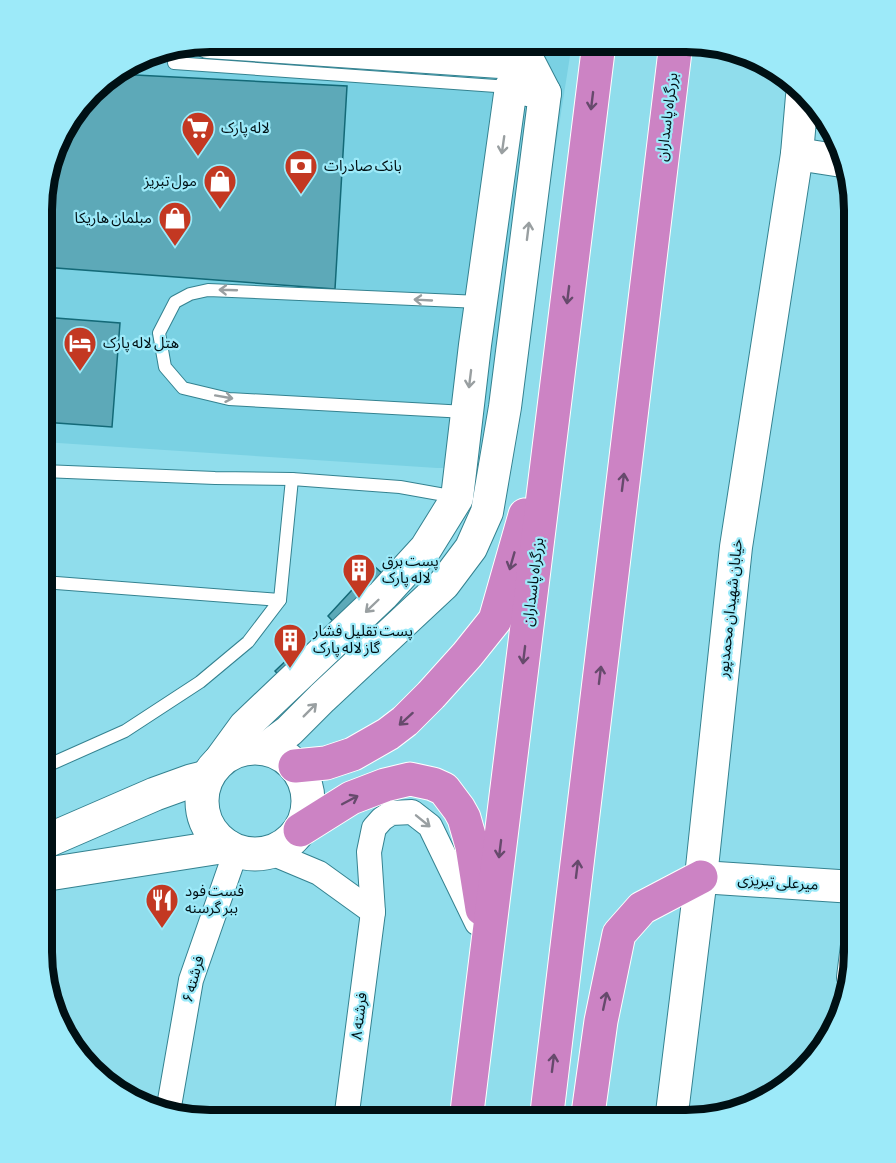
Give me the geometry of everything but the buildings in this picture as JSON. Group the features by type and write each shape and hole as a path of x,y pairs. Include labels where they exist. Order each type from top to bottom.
{"highway":[{"name":"بزرگراه پاسداران","path":"467,1110 598,53"},
{"name":"بزرگراه پاسداران","path":"547,1110 675,58"},
{"path":"296,766 326,763 353,754 388,734 431,695 495,620 552,424"},
{"path":"300,830 351,798 385,785 410,779 444,789 464,818 488,947"},
{"path":"589,1110 601,1021 619,934 642,908 701,877"}],"main road":[{"path":"53,838 191,781 213,770 232,753 249,747 266,748 282,754 296,766 304,780 308,797 307,814 300,830 287,844 269,852 258,854 232,849 53,873"},
{"path":"213,770 203,792 202,808 215,836 232,849"}],"street":[{"path":"266,748 289,731 444,584 471,548 487,512 506,407 545,93 530,64 369,53"},
{"path":"213,770 245,726 383,595 426,548 457,498 466,412 511,87 545,93"},
{"name":"خیابان شهیدان محمدپور","path":"672,1110 701,877 736,547 797,154 801,103"},
{"path":"797,154 835,159"},
{"path":"444,584 476,506 503,340 476,336"},
{"name":"فرشته ۸","path":"347,1110 373,912 369,852 374,828 382,819 391,813 412,812 430,826 488,947"},
{"name":"فرشته ۶","path":"169,1105 191,980 232,849"},
{"path":"269,852 320,873 373,912"},
{"name":"میرعلی تبریزی","path":"701,877 843,886"}],"lane":[{"path":"174,63 511,87"},
{"path":"466,412 229,399 183,388 165,367 159,333 175,302 190,294 208,290 481,302"},
{"path":"53,471 292,479 400,487 457,498"},
{"path":"53,763 125,731 200,682 248,642 280,600 292,479"},
{"path":"53,583 280,600"}],"shaded area":[{"path":"200,53 542,53 570,56 505,468 437,468 53,443 54,190 61,160 74,132 92,106 106,92 123,79 150,65 170,58"}],"place":[{"name":"لاله پارک","path":"198,157"},
{"name":"بانک صادرات","path":"301,195"},
{"name":"مول تبریز","path":"220,210"},
{"name":"مبلمان هاریکا","path":"175,247"},
{"name":"هتل لاله پارک","path":"80,372"},
{"name":"پست برق لاله پارک","path":"359,599"},
{"name":"پست تقلیل فشار گاز لاله پارک","path":"290,669"},
{"name":"فست فود ببر گرسنه","path":"162,929"}]}
